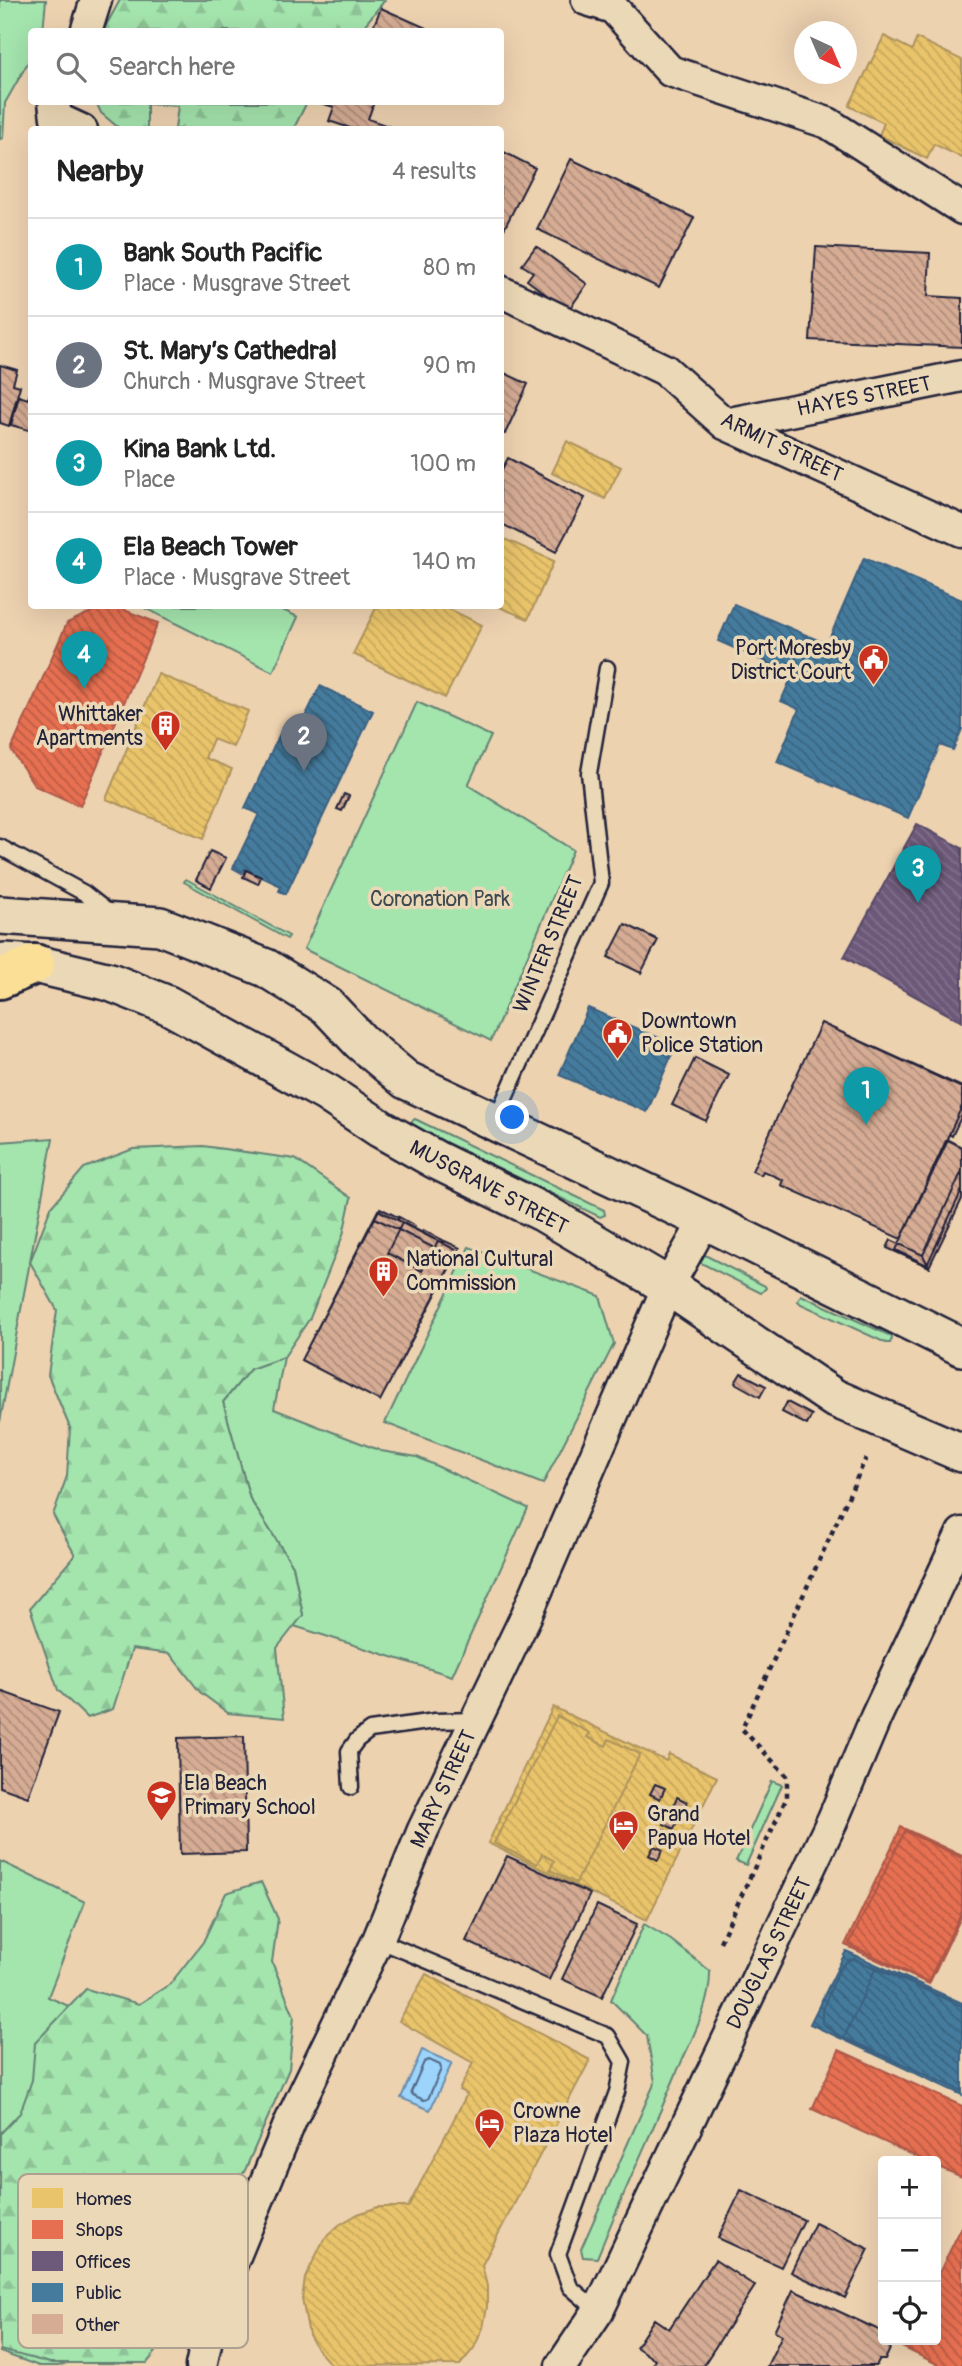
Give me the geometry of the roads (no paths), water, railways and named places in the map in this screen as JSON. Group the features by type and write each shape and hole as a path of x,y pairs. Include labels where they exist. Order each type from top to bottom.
{"highway":[{"path":"0,979 18,963"}],"street":[{"path":"87,28 96,0"},
{"path":"587,0 613,8 670,71 828,123 962,209"},
{"path":"54,105 55,118 73,126"},
{"name":"ARMIT STREET","path":"504,293 665,370 725,424 962,531"},
{"name":"HAYES STREET","path":"725,424 962,376"},
{"path":"0,915 160,926 267,968 327,1006 361,1042 406,1080 705,1220 962,1347"},
{"name":"MUSGRAVE STREET","path":"18,963 110,982 168,1005 327,1093 381,1129 436,1160 544,1213 668,1286 834,1398 962,1453"},
{"path":"327,1093 361,1042"},
{"name":"MARY STREET","path":"248,2224 291,2120 378,1940 423,1830 527,1614 668,1286 705,1220"},
{"name":"DOUGLAS STREET","path":"561,2366 598,2311 833,1819 876,1717 962,1533"},
{"name":"MARY STREET","path":"201,2366 205,2348"}],"lane":[{"name":"WINTER STREET","path":"502,1105 600,883 589,773 607,668"},
{"path":"0,847 84,892 122,923"},
{"path":"351,1787 349,1751 357,1740 370,1730 435,1721 475,1720"},
{"path":"378,1940 608,2036 623,2062 617,2092 558,2254 570,2287 598,2311"}],"water":[{"path":"422,2050 452,2063 430,2110 401,2098"}],"place":[{"name":"Port Moresby District Court","path":"874,687"},
{"name":"Ela Beach Tower","path":"84,689"},
{"name":"Whittaker Apartments","path":"166,753"},
{"name":"St. Mary’s Cathedral","path":"304,771"},
{"name":"Kina Bank Ltd.","path":"918,903"},
{"name":"Downtown Police Station","path":"618,1060"},
{"name":"Bank South Pacific","path":"866,1125"},
{"name":"National Cultural Commission","path":"383,1298"},
{"name":"Ela Beach Primary School","path":"161,1822"},
{"name":"Grand Papua Hotel","path":"624,1853"},
{"name":"Crowne Plaza Hotel","path":"490,2150"}],"park label":[{"name":"Coronation Park","path":"440,899"}]}
